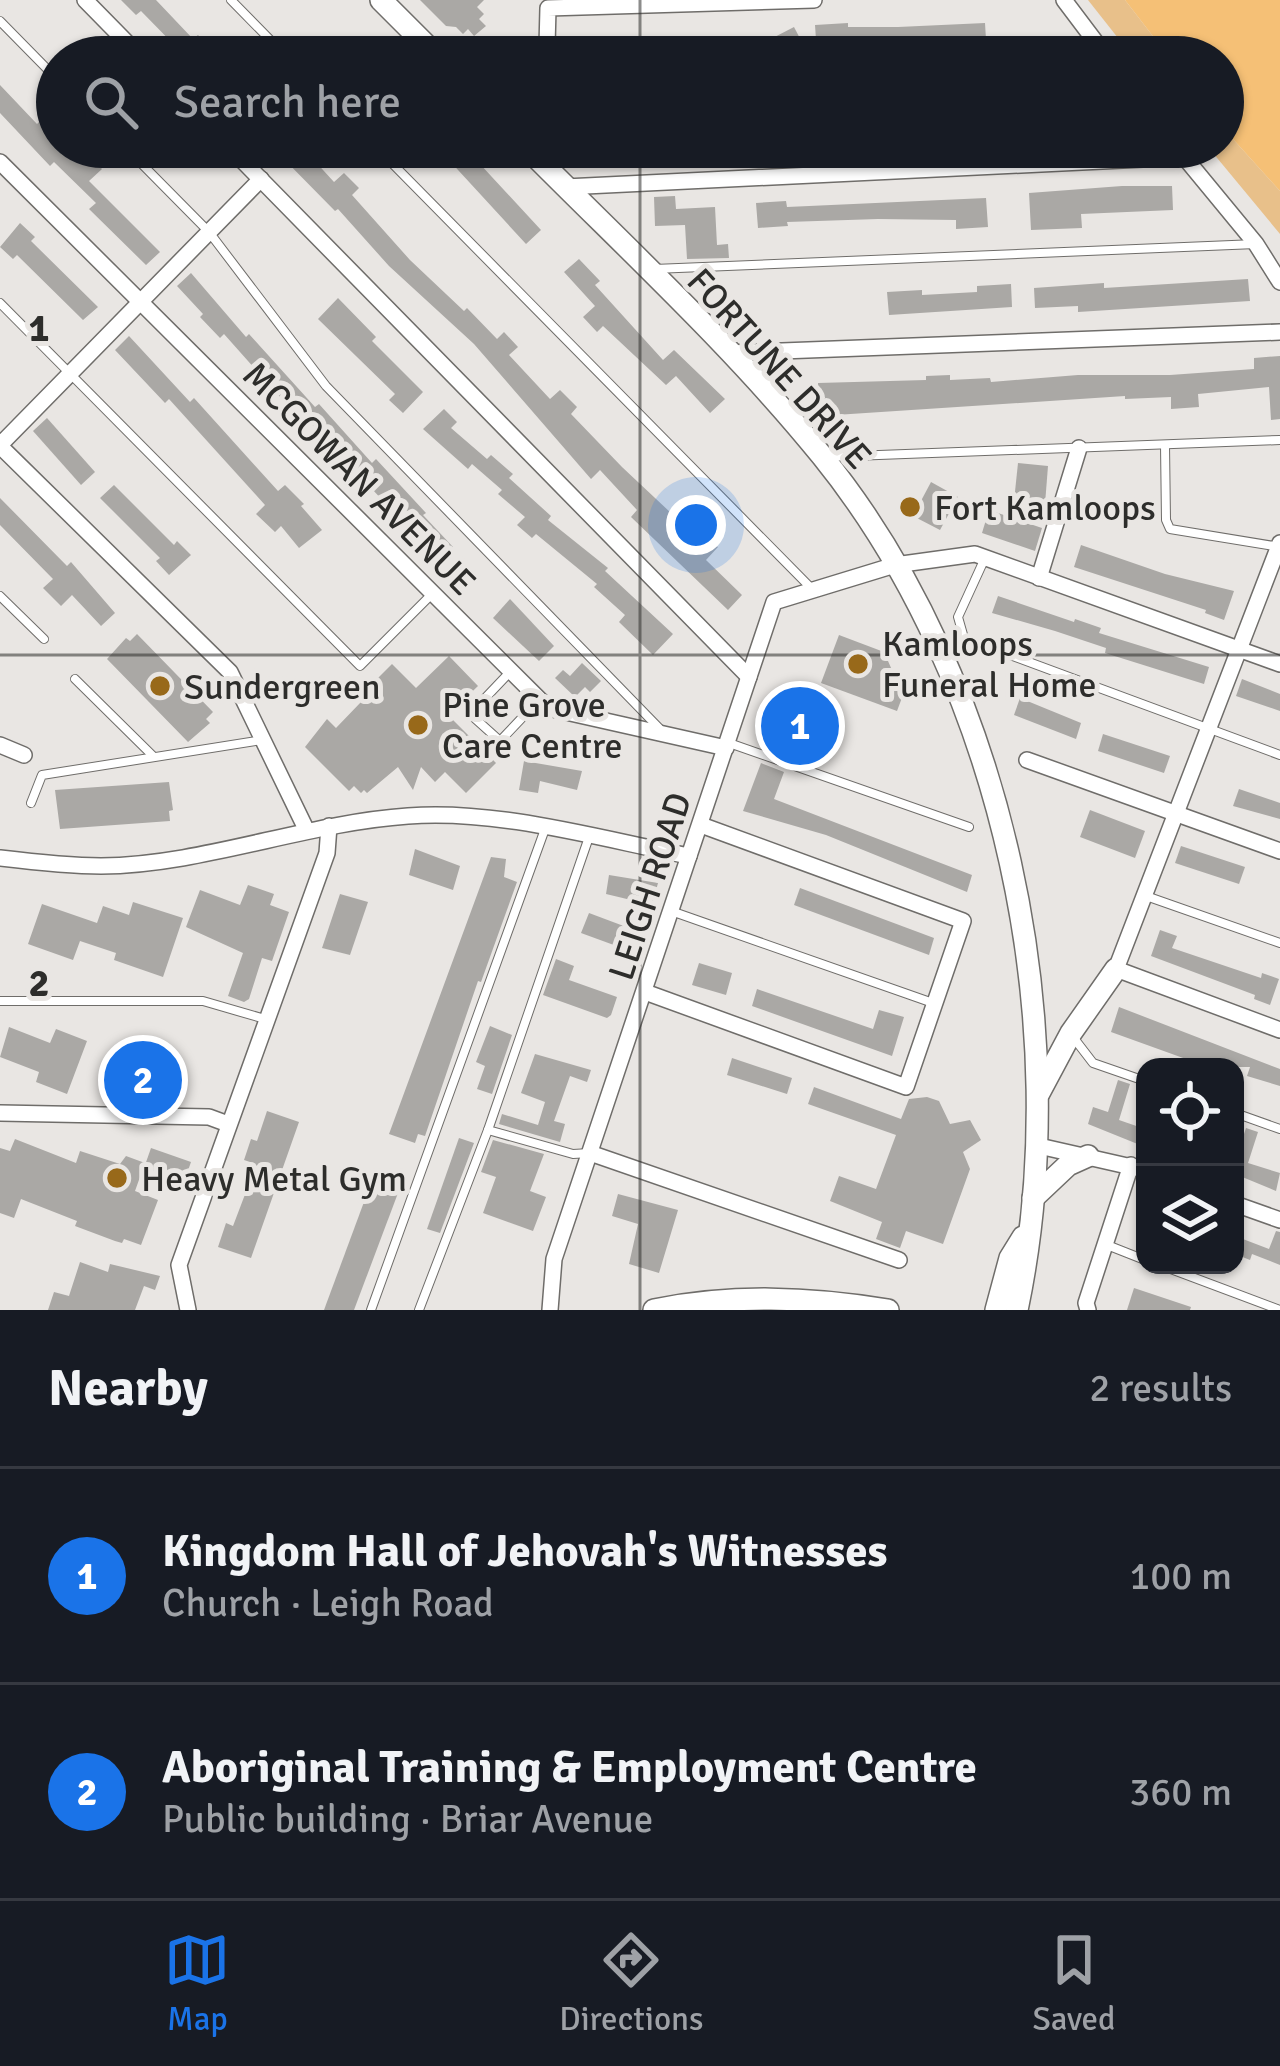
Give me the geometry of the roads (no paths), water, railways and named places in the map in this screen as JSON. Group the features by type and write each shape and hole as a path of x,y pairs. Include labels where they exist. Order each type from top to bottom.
{"main road":[{"path":"381,0 417,36"},
{"name":"FORTUNE DRIVE","path":"546,168 729,353 823,457 895,565 928,628 991,788 1028,948 1039,1146 1017,1310"},
{"path":"1039,1094 1071,1033 1116,970"},
{"path":"1033,1198 1068,1165 1088,1156"},
{"name":"FORTUNE DRIVE","path":"996,1310 1010,1258 1030,1226"},
{"path":"654,1310 765,1297 888,1310"}],"street":[{"path":"85,0 120,36"},
{"path":"547,36 548,8 814,0"},
{"path":"1064,0 1091,36"},
{"name":"MCGOWAN AVENUE","path":"0,162 548,708 727,745"},
{"path":"250,168 749,677"},
{"path":"565,187 899,168"},
{"path":"1193,168 1256,244 1280,282"},
{"path":"261,179 0,446 230,672 306,829"},
{"path":"729,353 1280,332"},
{"path":"1040,578 1079,448"},
{"path":"1280,546 1116,970 1280,1030"},
{"name":"LEIGH ROAD","path":"550,1310 554,1259 774,602 895,565 975,554 985,558"},
{"path":"985,558 1280,664"},
{"path":"0,746 24,755"},
{"path":"1027,760 1280,851"},
{"path":"0,858 102,866 172,858 306,829 442,815 546,828 689,856"},
{"path":"645,992 906,1087 963,921 701,825"},
{"path":"188,1310 179,1264 327,853 328,826"},
{"path":"0,1113 209,1117 228,1124"},
{"path":"1039,1146 1136,1167"},
{"path":"590,1153 898,1260"},
{"path":"1088,1310 1105,1245 1136,1172"},
{"path":"1244,1207 1280,1220"}],"lane":[{"path":"231,0 266,36"},
{"path":"0,21 36,58"},
{"path":"146,168 209,232 326,386 667,736"},
{"path":"397,168 813,590"},
{"path":"647,269 1256,244"},
{"path":"0,303 360,666 433,593"},
{"path":"823,457 1280,440"},
{"path":"1165,445 1170,529 1280,546"},
{"path":"985,558 958,617 964,638 1280,755"},
{"path":"0,596 44,639"},
{"path":"511,671 470,714 500,741 539,699"},
{"path":"75,679 154,757"},
{"path":"32,803 42,775 264,740"},
{"path":"727,745 969,826"},
{"path":"371,1310 546,828"},
{"path":"419,1310 488,1130 590,836"},
{"path":"1145,896 1280,943"},
{"path":"671,911 935,1004"},
{"path":"0,1001 203,1001 265,1019"},
{"path":"1071,1033 1093,1063 1136,1078"},
{"path":"1244,1116 1280,1130"},
{"path":"488,1130 573,1154 590,1153"},
{"path":"1105,1245 1136,1257"},
{"path":"1184,1274 1280,1310"}],"place":[{"name":"Fort Kamloops","path":"910,507"},
{"name":"Kamloops Funeral Home","path":"858,664"},
{"name":"Sundergreen","path":"160,686"},
{"name":"Pine Grove Care Centre","path":"418,725"},
{"name":"Kingdom Hall of Jehovah's Witnesses","path":"800,726"},
{"name":"Aboriginal Training & Employment Centre","path":"143,1080"},
{"name":"Heavy Metal Gym","path":"117,1178"}]}
